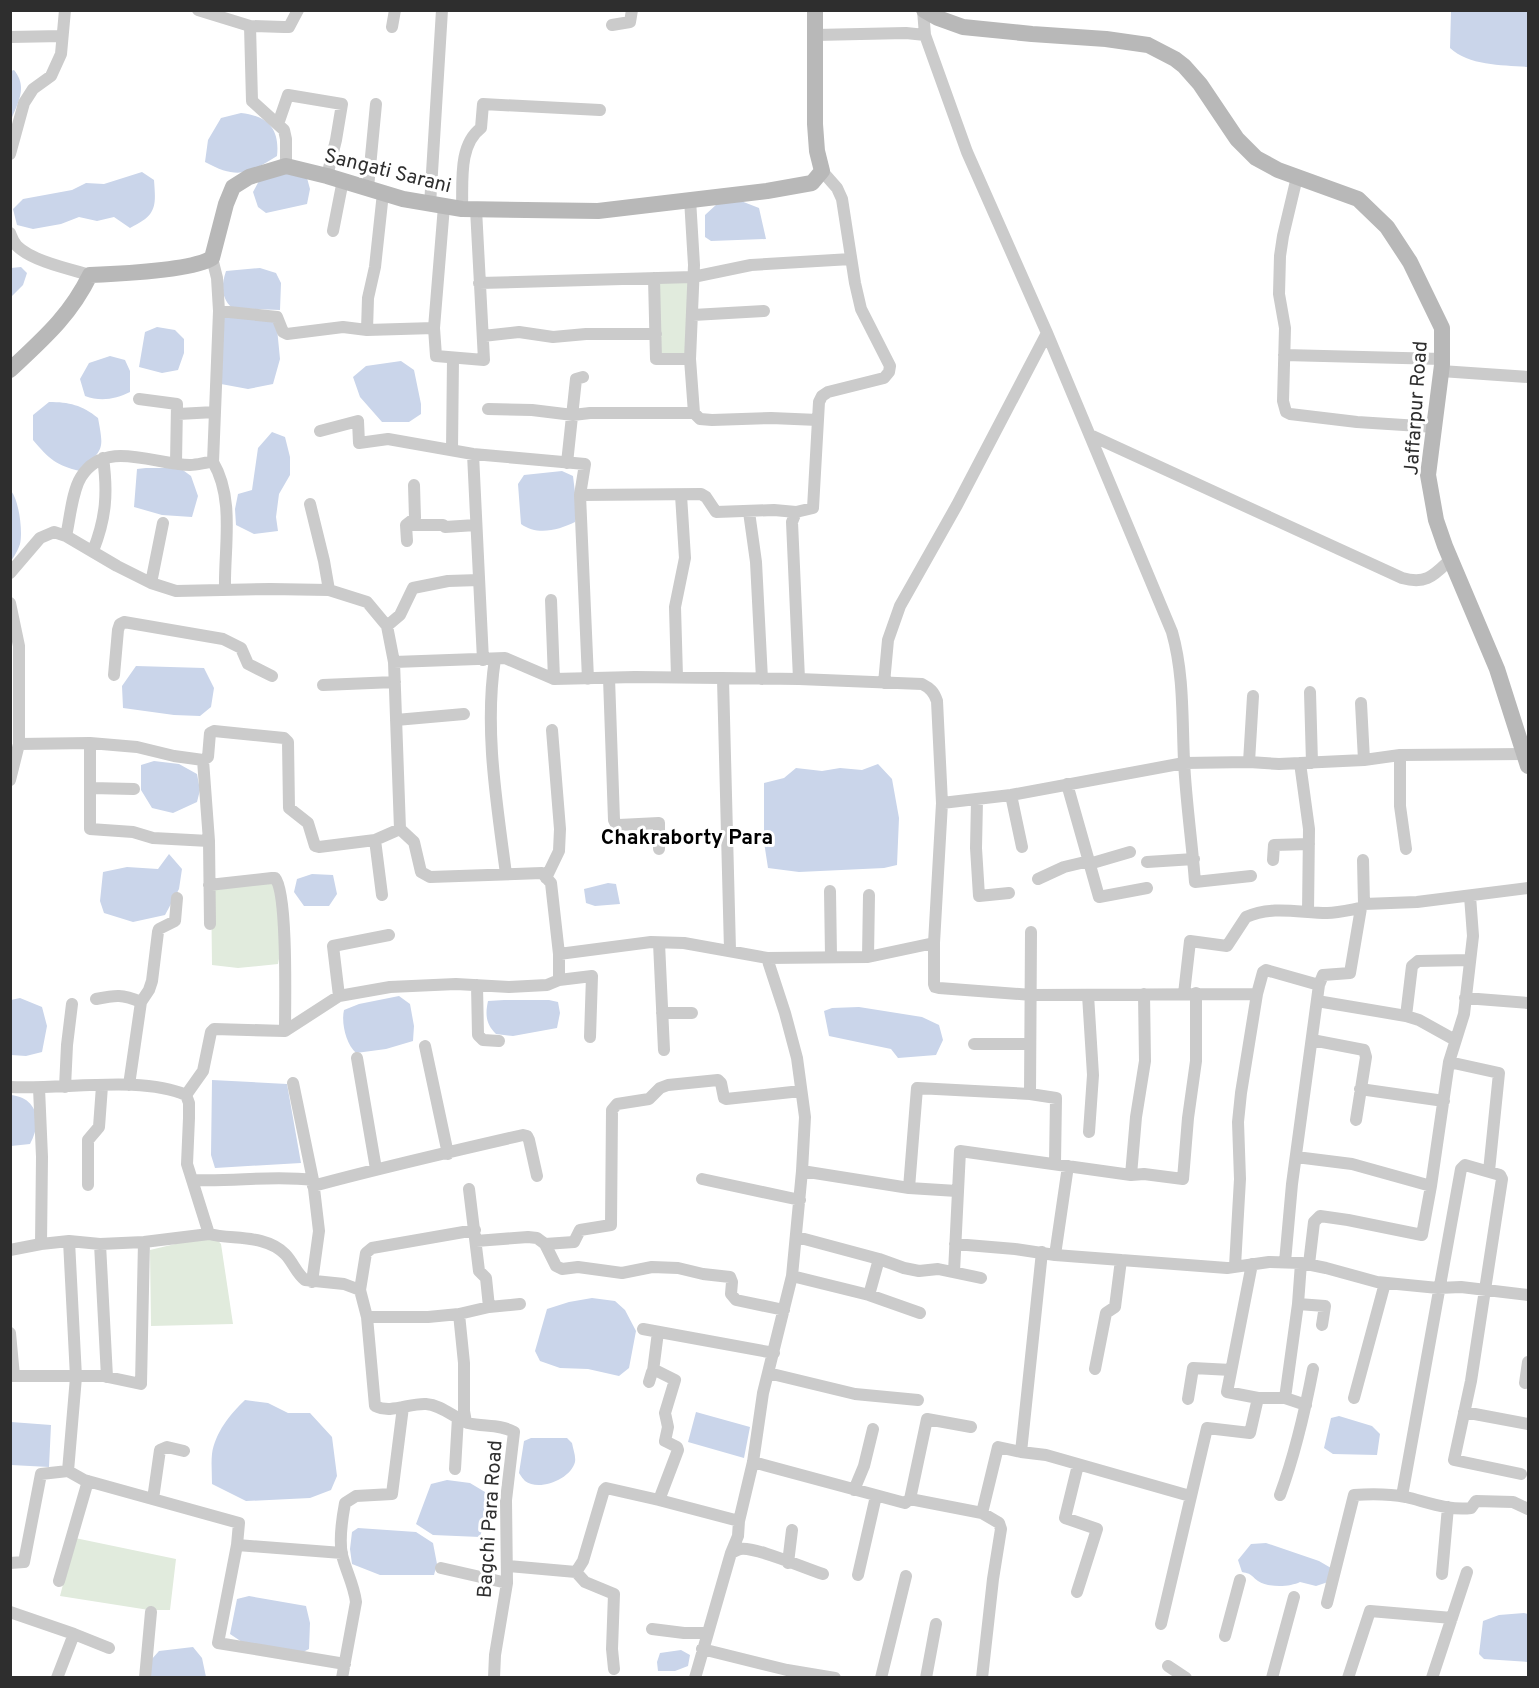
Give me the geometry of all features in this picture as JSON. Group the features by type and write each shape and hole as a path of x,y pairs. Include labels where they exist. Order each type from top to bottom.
{"street":[{"path":"10,154 24,103 33,89 51,75 61,54 65,10"},
{"path":"198,10 250,26 289,27 298,10"},
{"path":"392,27 395,10"},
{"path":"441,10 435,356 484,360 479,283 465,158 471,136 481,129 483,104 600,111"},
{"path":"612,25 630,22 632,10"},
{"path":"579,495 704,495 716,512 774,510 796,512 813,508 819,402 822,396 828,392 884,378 889,372 890,366 886,357 861,309 842,199 837,188 822,171 817,151 815,10"},
{"path":"923,10 925,35 967,152 1047,333 1172,632 1182,692 1184,763 1195,882 1251,876"},
{"name":"Jaffarpur Road","path":"923,10 963,27 1106,39 1148,45 1184,66 1200,84 1237,139 1257,158 1297,177 1358,199 1387,227 1410,262 1442,328 1442,365 1428,475 1437,520 1497,669 1527,760"},
{"path":"225,589 226,511 222,480 213,462 219,311 217,278 212,258 226,204 233,187 249,177 286,166 284,130 252,101 250,26"},
{"path":"814,35 906,33 925,35"},
{"path":"10,37 62,36"},
{"path":"278,124 288,94 342,104 336,140 333,231"},
{"path":"367,330 368,298 375,267 376,104"},
{"name":"Sangati Sarani","path":"286,166 437,205 469,209 598,211 767,191 812,183 822,171"},
{"path":"1297,177 1280,256 1279,294 1285,318 1284,409 1288,413 1357,422 1435,427"},
{"path":"690,200 694,265 690,359 694,413 700,419 712,420 771,418 818,420"},
{"path":"10,233 18,247 33,256 90,275 178,268 205,263 212,258"},
{"path":"479,283 693,277 751,265 851,259"},
{"path":"10,370 63,320 81,294 90,275"},
{"path":"654,278 657,359 690,359"},
{"path":"219,311 277,317 283,332 287,334 343,327 367,330 434,328"},
{"path":"693,315 764,311"},
{"path":"483,336 519,332 553,337 586,334 656,334"},
{"path":"884,683 888,640 900,606 963,494 1047,333"},
{"path":"1284,355 1442,365 1528,377"},
{"path":"452,450 453,358"},
{"path":"567,463 576,379 583,377"},
{"path":"139,399 177,404 176,463"},
{"path":"488,409 532,410 573,415 694,413"},
{"path":"178,414 215,412"},
{"path":"320,432 358,421 359,443 388,439 473,454 585,464 579,495 588,679"},
{"path":"1089,435 1402,578 1415,582 1430,578 1451,559"},
{"path":"473,454 479,580 489,659 493,753 506,874"},
{"path":"66,536 78,483 82,475 103,458 133,457 191,465 213,462"},
{"path":"93,551 104,517 106,481 103,458"},
{"path":"406,525 415,518 414,485"},
{"path":"677,678 675,608 685,558 681,495"},
{"path":"310,504 329,590"},
{"path":"749,512 756,562 762,680"},
{"path":"796,512 792,522 800,679"},
{"path":"151,583 163,523"},
{"path":"406,525 443,525 445,527 477,525"},
{"path":"406,525 407,541"},
{"path":"10,573 40,538 54,532 66,536 151,583 176,591 329,590 367,602 387,626 394,662 400,830 414,842 425,876 542,873 551,883 559,954 559,980"},
{"path":"387,626 400,615 413,588 448,581 479,580"},
{"path":"551,600 554,679"},
{"path":"10,603 19,646 19,744 11,772"},
{"path":"114,675 118,630 120,624 124,622 223,639 241,648 248,664 272,676"},
{"path":"394,662 505,658 554,679 800,679 922,684 934,693 936,701 942,803 934,943 935,987 1032,995 1257,994"},
{"path":"609,678 614,820 619,825 659,823 659,849"},
{"path":"723,679 730,950"},
{"path":"323,685 395,682"},
{"path":"1308,912 1309,844 1306,763 1310,692"},
{"path":"1249,762 1253,696"},
{"path":"1361,703 1364,760"},
{"path":"396,720 464,714"},
{"path":"546,878 559,851 560,829 552,730"},
{"path":"19,744 90,743 137,747 203,760 208,757 210,734 214,731 287,739 289,807 308,823 315,846 375,840 400,830"},
{"path":"90,743 90,829 133,832 153,838 209,841"},
{"path":"942,803 1011,795 1184,763 1279,764 1364,760 1400,755 1527,760"},
{"path":"1400,755 1400,806 1406,849"},
{"path":"203,760 209,841 210,924"},
{"path":"1067,784 1099,897 1147,888"},
{"path":"90,788 134,789"},
{"path":"1011,795 1022,847"},
{"path":"977,800 976,848 980,896 1009,893"},
{"path":"375,840 382,895"},
{"path":"1273,860 1274,845 1309,844"},
{"path":"1038,879 1064,867 1085,862 1089,864 1130,852"},
{"path":"1147,862 1194,859"},
{"path":"1285,1262 1296,1156 1319,985 1323,975 1350,973 1363,906 1363,860"},
{"path":"209,885 272,878 275,878 279,884 284,917 285,1031"},
{"path":"954,1272 960,1151 1055,1163 1131,1176 1144,1174 1183,1179 1196,1061 1190,994 1190,941 1227,946 1246,917 1272,911 1298,910 1330,913 1363,906 1417,902 1528,888"},
{"path":"830,891 831,956"},
{"path":"868,957 869,895"},
{"path":"1285,1398 1305,1264 1314,1222 1318,1217 1348,1220 1421,1235 1431,1186 1449,1062 1464,1014 1473,936 1470,896"},
{"path":"129,1085 141,1002 152,981 158,932 159,929 175,921 177,898"},
{"path":"1030,1094 1031,933"},
{"path":"339,996 333,946 389,935"},
{"path":"659,943 664,1050"},
{"path":"559,954 659,943 684,943 767,958 868,957 934,943"},
{"path":"694,1677 738,1536 753,1462 763,1393 792,1276 797,1237 806,1117 797,1058 786,1013 767,958"},
{"path":"1406,1016 1412,966 1415,963 1470,960"},
{"path":"1235,1266 1240,1179 1239,1113 1257,994 1263,972 1266,970 1319,985"},
{"path":"186,1095 203,1071 212,1029 285,1031 339,996 390,987 456,984 509,987 547,985 559,980 592,976 590,1037"},
{"path":"477,985 478,1035 483,1040 500,1041"},
{"path":"1131,1176 1136,1117 1145,1061 1144,994"},
{"path":"96,999 128,995 141,1002"},
{"path":"1088,995 1093,1075 1089,1132"},
{"path":"1465,998 1528,1003"},
{"path":"1317,1001 1406,1016 1419,1020 1455,1040"},
{"path":"65,1087 72,1004"},
{"path":"662,1013 692,1013"},
{"path":"1312,1040 1364,1050 1366,1057 1356,1120"},
{"path":"974,1044 1030,1044"},
{"path":"425,1046 448,1154"},
{"path":"357,1058 376,1169"},
{"path":"1449,1062 1499,1073 1489,1171"},
{"path":"545,1244 574,1242 580,1230 611,1225 612,1110 617,1104 649,1099 660,1088 668,1085 718,1080 726,1100 801,1091"},
{"path":"293,1083 313,1183 319,1231 312,1282"},
{"path":"10,1087 141,1085 186,1095 189,1103 187,1164 209,1234"},
{"path":"88,1185 88,1140 99,1127 102,1086"},
{"path":"39,1088 42,1157 41,1244"},
{"path":"909,1188 917,1089 1030,1094 1056,1098 1055,1163"},
{"path":"1360,1089 1444,1101"},
{"path":"193,1180 290,1177 313,1183 448,1154 462,1148 527,1136 537,1176"},
{"path":"1296,1156 1352,1164 1431,1186"},
{"path":"1402,1497 1438,1288 1461,1169 1465,1165 1500,1175 1502,1179 1471,1381 1454,1460 1521,1474"},
{"path":"1055,1255 1068,1166"},
{"path":"802,1171 909,1188 957,1191"},
{"path":"702,1179 800,1200"},
{"path":"469,1189 479,1271 486,1278 489,1307"},
{"path":"11,1251 41,1244 69,1241 100,1244 144,1242 209,1234 224,1238 259,1240 279,1249 290,1260 300,1276 312,1282 344,1284 360,1290 366,1253 372,1248 476,1235 528,1237 537,1238 545,1244 556,1266 562,1269 578,1268 622,1274 652,1267 678,1268 703,1275 730,1277 731,1294 736,1300 784,1310"},
{"path":"797,1237 879,1258 904,1268 919,1271 938,1269 981,1278"},
{"path":"68,1471 76,1377 69,1241"},
{"path":"10,1333 12,1376 107,1377 141,1384 144,1242"},
{"path":"100,1244 107,1377"},
{"path":"956,1244 1055,1255 1227,1268 1285,1262 1305,1264 1385,1283 1438,1288 1461,1287 1528,1295"},
{"path":"1021,1452 1042,1252"},
{"path":"869,1295 879,1258"},
{"path":"1095,1369 1106,1313 1115,1307 1121,1260"},
{"path":"1252,1264 1227,1392 1258,1398 1285,1398 1306,1405"},
{"path":"792,1276 869,1295 921,1313"},
{"path":"1354,1398 1385,1283"},
{"name":"Bagchi Para Road","path":"360,1290 367,1317 375,1406 382,1409 429,1404 449,1411 462,1419 514,1432 506,1500 507,1583 495,1655 494,1677"},
{"path":"367,1317 428,1317 520,1304"},
{"path":"1298,1304 1325,1306 1322,1325"},
{"path":"455,1469 464,1411 464,1363 459,1314"},
{"path":"643,1329 774,1353"},
{"path":"658,1332 651,1376 675,1380 665,1413 668,1430 665,1440 678,1448 659,1500"},
{"path":"1525,1383 1528,1362"},
{"path":"1188,1399 1193,1368 1231,1370"},
{"path":"1280,1495 1306,1405 1313,1369"},
{"path":"768,1373 855,1394 918,1400"},
{"path":"1161,1624 1207,1428 1250,1433 1258,1398"},
{"path":"342,1677 356,1602 342,1553 342,1517 345,1503 356,1496 391,1495 393,1493 403,1407"},
{"path":"1464,1412 1528,1424"},
{"path":"753,1462 905,1503 910,1499 927,1419 971,1427"},
{"path":"854,1490 864,1466 873,1429"},
{"path":"153,1499 160,1450 167,1447 184,1451"},
{"path":"982,1514 998,1447 1046,1455 1190,1496"},
{"path":"1077,1592 1097,1529 1065,1518 1078,1465"},
{"path":"10,1563 22,1564 24,1562 41,1474 68,1471 88,1482 235,1521 239,1523 240,1528 218,1643 345,1664"},
{"path":"59,1581 88,1482"},
{"path":"576,1572 583,1561 606,1488 740,1521"},
{"path":"1327,1603 1353,1495 1402,1497 1469,1509 1478,1500 1513,1502 1528,1509"},
{"path":"858,1575 876,1496"},
{"path":"910,1499 982,1514 999,1523 1001,1529 982,1677"},
{"path":"1442,1574 1448,1507"},
{"path":"789,1563 792,1530"},
{"path":"237,1545 342,1553"},
{"path":"731,1553 740,1549 765,1553 824,1574"},
{"path":"508,1566 576,1572 585,1582 614,1594 612,1649 614,1669"},
{"path":"441,1568 507,1583"},
{"path":"1432,1677 1467,1572"},
{"path":"882,1677 906,1576"},
{"path":"1225,1636 1240,1580"},
{"path":"1272,1677 1294,1597"},
{"path":"1348,1677 1370,1611 1452,1618"},
{"path":"10,1612 109,1648"},
{"path":"145,1677 151,1612"},
{"path":"926,1677 936,1624"},
{"path":"652,1629 708,1633"},
{"path":"57,1677 74,1634"},
{"path":"702,1649 787,1670 835,1677"},
{"path":"1168,1666 1186,1677"}],"green space":[{"path":"690,279 690,358 659,356 658,281"},
{"path":"283,881 288,912 278,964 238,968 212,965 211,883"},
{"path":"213,1235 221,1244 233,1324 151,1326 150,1250"},
{"path":"75,1538 176,1559 170,1610 149,1610 60,1596"}],"water":[{"path":"1451,11 1528,11 1528,67 1497,65 1476,61 1458,54 1450,48"},
{"path":"14,70 21,89 11,120 11,71"},
{"path":"241,113 258,117 270,125 276,138 277,156 249,171 234,173 205,162 208,140 221,118"},
{"path":"283,171 307,178 310,189 307,204 266,213 258,207 253,192 260,179"},
{"path":"142,172 154,180 153,209 145,219 130,228 114,217 97,221 79,217 61,224 33,229 17,225 13,209 23,199 72,190 86,183 104,184"},
{"path":"741,201 759,208 766,239 711,241 705,237 705,215 717,204"},
{"path":"21,267 27,273 23,285 11,297 11,268"},
{"path":"260,268 276,273 281,283 280,310 232,308 223,291 226,271"},
{"path":"257,316 276,318 280,359 273,384 248,389 221,384 224,318"},
{"path":"157,327 175,330 184,339 184,353 178,370 162,373 139,367 145,332"},
{"path":"110,356 125,360 130,371 130,392 108,399 85,396 80,379 89,363"},
{"path":"401,361 414,370 421,414 409,422 382,422 360,397 353,377 366,366"},
{"path":"49,402 75,405 98,418 100,448 94,458 80,471 65,467 54,460 33,440 33,415"},
{"path":"272,432 285,437 290,457 290,475 279,494 276,517 278,531 254,534 236,525 235,509 238,494 252,490 258,448"},
{"path":"180,468 191,476 198,496 192,517 162,515 134,507 137,469"},
{"path":"562,471 573,476 576,501 575,522 541,531 521,524 518,484 524,475"},
{"path":"11,491 20,516 21,532 20,544 11,561"},
{"path":"136,666 204,668 214,688 211,707 200,716 123,708 122,686"},
{"path":"154,761 179,764 197,774 200,790 197,802 173,813 152,808 141,790 141,765"},
{"path":"878,764 892,779 899,818 897,865 884,868 799,872 768,868 764,842 764,783 784,778 796,768 822,771 840,768 862,770"},
{"path":"169,854 182,869 179,889 165,915 133,922 104,913 100,901 103,872 127,867 158,869"},
{"path":"312,874 333,875 337,894 329,906 304,906 294,892 297,879"},
{"path":"608,883 616,884 620,904 595,906 586,903 584,889"},
{"path":"399,996 410,1004 414,1026 413,1041 386,1049 356,1053 345,1033 344,1010 359,1004"},
{"path":"20,998 42,1007 47,1026 42,1052 26,1056 11,1055 11,1000"},
{"path":"488,1001 558,1002 560,1013 557,1028 513,1036 496,1034 487,1019"},
{"path":"859,1007 922,1017 939,1025 943,1040 936,1055 898,1058 891,1049 829,1036 824,1011 832,1008"},
{"path":"212,1080 287,1084 301,1163 215,1168 211,1155"},
{"path":"11,1095 27,1101 35,1112 36,1127 30,1144 11,1146"},
{"path":"592,1298 615,1301 625,1310 636,1331 629,1368 619,1376 588,1369 560,1368 540,1361 535,1351 547,1309"},
{"path":"245,1400 268,1403 288,1413 310,1413 332,1437 337,1476 331,1490 310,1498 246,1501 212,1484 212,1454 216,1439 229,1418"},
{"path":"696,1412 750,1427 744,1458 688,1442"},
{"path":"1339,1416 1372,1426 1380,1434 1377,1455 1333,1454 1324,1448 1331,1418"},
{"path":"11,1422 51,1425 49,1467 11,1465"},
{"path":"531,1438 567,1438 572,1443 575,1462 567,1474 546,1484 531,1484 525,1481 519,1473 524,1441"},
{"path":"447,1480 470,1483 485,1492 484,1523 480,1537 433,1535 416,1524 431,1484"},
{"path":"358,1528 416,1532 433,1543 437,1564 434,1575 380,1575 352,1564 350,1549 352,1532"},
{"path":"1266,1543 1319,1561 1331,1568 1328,1582 1316,1586 1300,1582 1273,1586 1242,1572 1238,1560 1251,1544"},
{"path":"249,1596 306,1606 310,1623 309,1649 297,1655 245,1644 230,1634 237,1599"},
{"path":"1528,1614 1528,1662 1484,1659 1479,1654 1483,1621 1499,1615"},
{"path":"193,1647 202,1658 206,1677 151,1678 151,1660 159,1651"},
{"path":"681,1650 690,1655 688,1666 675,1671 658,1671 657,1662 660,1653"}],"district":[{"name":"Chakraborty Para","path":"687,837"}]}
